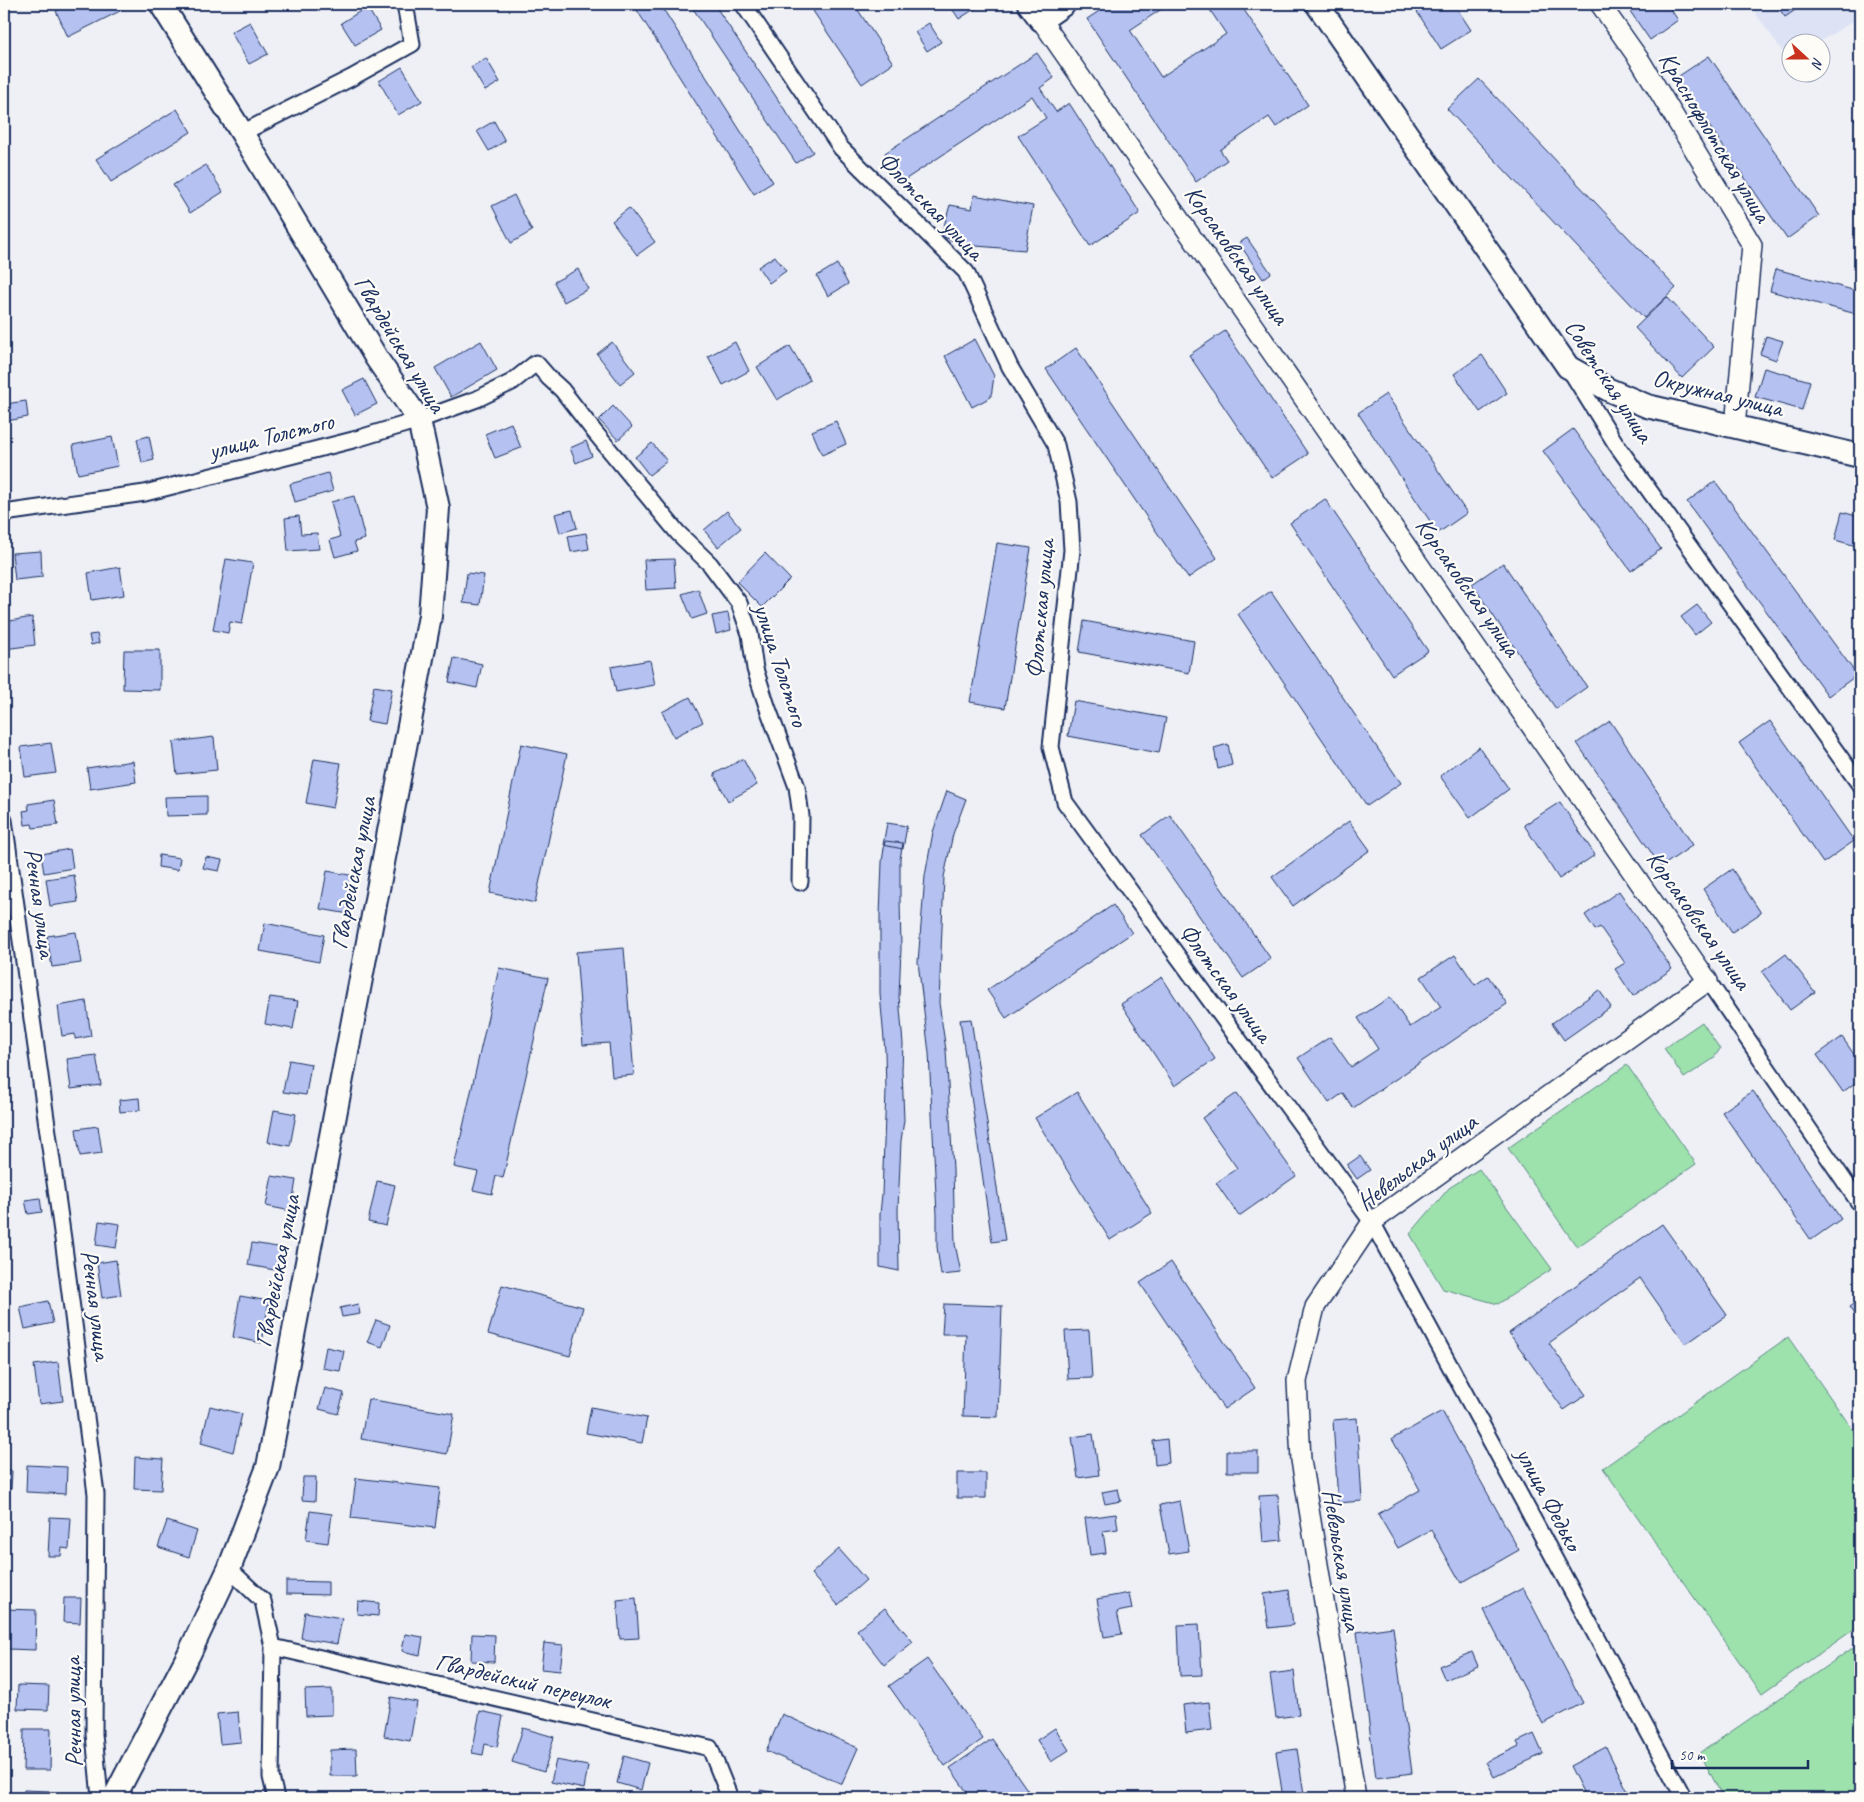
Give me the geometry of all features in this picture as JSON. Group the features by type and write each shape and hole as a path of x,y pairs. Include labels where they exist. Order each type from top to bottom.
{"main road":[{"name":"Гвардейская улица","path":"114,1798 189,1654 229,1569 268,1467 430,616 438,508 419,420 377,359 242,133 161,4"},
{"path":"1035,12 1064,4"},
{"name":"Советская улица","path":"1317,4 1568,367"},
{"name":"Окружная улица","path":"1568,367 1609,390 1648,406 1860,456"}],"street":[{"path":"242,133 351,78 412,44 405,4"},
{"name":"Флотская улица","path":"742,4 841,148 966,272 1010,367 1056,445 1069,502 1072,550 1051,747 1065,802 1372,1222"},
{"name":"Краснофлотская улица","path":"1600,4 1641,62 1752,245 1734,426"},
{"name":"Корсаковская улица","path":"1035,12 1708,981 1860,1204"},
{"name":"улица Толстого","path":"4,513 145,493 353,440 419,420 477,399 512,382 536,363 562,390 678,532 710,564 738,603 750,634 755,669 797,787 801,816 800,882"},
{"name":"Советская улица","path":"1568,367 1616,444 1860,785"},
{"name":"Речная улица","path":"4,820 64,1239 96,1494 94,1734 100,1798"},
{"name":"Невельская улица","path":"1356,1798 1300,1460 1297,1381 1315,1308 1372,1222 1708,981"},
{"name":"улица Федько","path":"1372,1222 1684,1798"},
{"path":"229,1569 263,1601 273,1647 271,1777 276,1798"},
{"name":"Гвардейский переулок","path":"273,1647 710,1748 728,1793 727,1798"}],"shaded area":[{"path":"1749,4 1852,4 1855,20 1832,34 1832,32 1782,32 1782,50"}],"green space":[{"path":"1702,1022 1720,1049 1713,1059 1684,1078 1664,1048"},
{"path":"1627,1065 1696,1164 1577,1247 1508,1148"},
{"path":"1479,1169 1552,1269 1498,1304 1443,1289 1410,1234 1449,1188"},
{"path":"1788,1337 1860,1440 1860,1625 1762,1694 1603,1468"},
{"path":"1860,1643 1860,1798 1723,1798 1700,1753"}],"building":[{"path":"70,4 116,4 120,11 68,37 56,11"},
{"path":"633,4 660,4 773,182 754,194"},
{"path":"690,4 714,4 813,152 796,163"},
{"path":"824,4 854,4 893,63 862,84 813,11"},
{"path":"949,4 982,4 959,19"},
{"path":"1110,4 1169,4 1130,30 1161,77 1226,34 1206,4 1240,4 1308,105 1276,127 1269,117 1220,150 1227,160 1196,182 1087,19"},
{"path":"1412,4 1454,4 1471,30 1441,49"},
{"path":"1625,4 1667,4 1678,20 1650,40"},
{"path":"1776,4 1804,4 1785,17"},
{"path":"367,7 381,30 355,45 341,23"},
{"path":"250,22 268,54 249,64 231,32"},
{"path":"929,23 941,42 927,51 915,32"},
{"path":"1037,53 1054,78 1040,88 1056,112 1069,103 1140,213 1090,246 1018,136 1046,118 1032,96 903,181 885,153"},
{"path":"1709,56 1819,216 1787,239 1676,78"},
{"path":"486,58 500,82 485,91 471,67"},
{"path":"402,67 422,101 398,115 379,81"},
{"path":"1479,79 1676,288 1644,318 1447,109"},
{"path":"177,109 191,132 111,182 96,159"},
{"path":"1860,115 1860,128 1854,120"},
{"path":"494,121 505,141 489,151 477,131"},
{"path":"206,165 223,192 190,213 173,185"},
{"path":"514,195 532,231 511,243 492,206"},
{"path":"974,195 1033,206 1025,250 964,245 941,236 950,205 972,209"},
{"path":"629,208 655,242 637,255 612,221"},
{"path":"1247,238 1271,273 1263,279 1239,243"},
{"path":"775,256 786,271 769,283 758,267"},
{"path":"837,264 848,284 828,296 817,276"},
{"path":"578,269 588,289 564,302 554,282"},
{"path":"1776,269 1860,292 1860,315 1770,291"},
{"path":"1667,297 1714,347 1682,378 1635,328"},
{"path":"1225,331 1308,454 1272,478 1189,355"},
{"path":"1766,336 1783,341 1776,360 1760,354"},
{"path":"975,339 994,376 991,397 972,407 945,356"},
{"path":"481,341 497,370 451,397 435,368"},
{"path":"612,342 635,372 620,384 597,354"},
{"path":"735,342 749,371 723,385 708,356"},
{"path":"790,346 810,380 777,400 757,367"},
{"path":"1076,348 1217,558 1188,578 1046,369"},
{"path":"1482,355 1507,393 1480,412 1454,374"},
{"path":"1764,368 1810,381 1802,410 1755,397"},
{"path":"364,379 377,404 355,415 342,390"},
{"path":"1386,394 1467,513 1438,533 1358,413"},
{"path":"26,401 28,417 7,421 5,404"},
{"path":"613,406 632,427 618,440 599,420"},
{"path":"836,421 846,444 822,455 812,431"},
{"path":"511,423 521,448 495,458 485,434"},
{"path":"1573,429 1661,549 1631,571 1543,451"},
{"path":"149,436 154,460 142,463 137,439"},
{"path":"112,437 118,466 78,474 73,445"},
{"path":"586,441 592,456 576,463 570,448"},
{"path":"652,443 667,461 649,475 635,457"},
{"path":"328,473 333,491 295,502 290,484"},
{"path":"1715,481 1857,675 1828,696 1687,502"},
{"path":"354,496 365,539 354,542 357,551 335,557 330,540 340,537 331,502"},
{"path":"1325,499 1428,651 1392,675 1290,523"},
{"path":"572,510 577,528 560,533 555,514"},
{"path":"727,511 741,528 718,547 704,530"},
{"path":"1842,512 1860,517 1860,547 1835,540"},
{"path":"299,516 301,534 317,533 319,549 288,551 285,518"},
{"path":"586,533 589,549 571,552 568,536"},
{"path":"997,543 1031,548 1005,708 970,702"},
{"path":"41,551 42,577 15,580 12,553"},
{"path":"765,553 790,579 762,607 737,582"},
{"path":"226,559 253,563 242,624 230,622 228,633 213,630"},
{"path":"674,559 676,588 646,590 644,560"},
{"path":"1503,563 1587,687 1556,709 1472,584"},
{"path":"120,567 124,595 92,600 88,573"},
{"path":"467,573 484,575 480,605 463,603"},
{"path":"698,589 707,614 692,619 682,594"},
{"path":"1271,591 1401,783 1367,806 1238,614"},
{"path":"1697,605 1711,622 1695,635 1681,617"},
{"path":"728,613 731,630 716,634 712,616"},
{"path":"32,617 35,645 4,649 4,622"},
{"path":"1084,621 1194,641 1189,673 1079,652"},
{"path":"97,634 99,643 91,645 89,635"},
{"path":"124,650 160,650 160,690 123,689"},
{"path":"454,658 482,664 477,688 449,682"},
{"path":"650,660 655,685 616,692 611,667"},
{"path":"374,686 392,689 385,724 367,721"},
{"path":"690,697 703,722 674,737 662,712"},
{"path":"1074,701 1166,718 1159,753 1068,736"},
{"path":"1610,721 1693,845 1661,867 1577,743"},
{"path":"1770,721 1854,841 1823,863 1739,743"},
{"path":"214,737 217,770 177,774 173,742"},
{"path":"51,743 56,773 25,777 21,747"},
{"path":"521,744 567,754 535,903 490,893"},
{"path":"1228,744 1232,765 1218,769 1214,748"},
{"path":"1479,747 1509,789 1470,818 1440,776"},
{"path":"314,759 341,763 333,808 306,803"},
{"path":"743,759 757,785 728,801 714,774"},
{"path":"133,761 136,782 90,789 87,768"},
{"path":"947,791 966,799 953,834 944,877 939,1003 946,1050 955,1244 961,1273 941,1275 937,1247 929,1053 918,962 925,876 933,832"},
{"path":"207,796 207,815 166,816 165,797"},
{"path":"54,800 58,825 33,828 32,824 25,825 23,811 29,810 28,804"},
{"path":"1560,802 1595,855 1559,879 1524,825"},
{"path":"1170,815 1271,959 1243,978 1142,835"},
{"path":"1349,821 1370,850 1293,906 1272,877"},
{"path":"887,823 907,826 903,849 883,845"},
{"path":"885,841 903,843 900,859 901,949 899,996 903,1044 904,1120 901,1141 898,1209 899,1271 880,1267 880,1214 886,1091 880,994 880,915 882,862"},
{"path":"70,849 73,868 44,873 41,854"},
{"path":"159,855 180,858 178,870 158,867"},
{"path":"206,857 222,860 219,871 203,868"},
{"path":"1732,869 1761,913 1732,932 1703,889"},
{"path":"327,871 355,876 349,914 320,909"},
{"path":"74,875 78,902 50,906 46,879"},
{"path":"1619,891 1672,969 1633,996 1615,969 1625,963 1600,927 1595,930 1585,915"},
{"path":"1113,905 1132,933 1006,1018 987,990"},
{"path":"265,923 324,935 319,962 260,951"},
{"path":"76,932 81,963 52,967 47,936"},
{"path":"624,948 634,1075 612,1077 609,1043 583,1045 576,952"},
{"path":"1786,954 1815,992 1790,1010 1762,972"},
{"path":"1455,955 1475,985 1488,976 1507,1004 1353,1108 1343,1093 1329,1103 1298,1058 1330,1037 1351,1067 1378,1049 1358,1018 1390,997 1410,1027 1441,1007 1421,977"},
{"path":"499,968 548,978 503,1178 496,1176 492,1194 473,1190 478,1172 454,1167"},
{"path":"1162,977 1215,1059 1175,1086 1121,1004"},
{"path":"1599,990 1611,1007 1564,1040 1552,1023"},
{"path":"270,997 298,1001 293,1029 265,1024"},
{"path":"86,1001 91,1036 75,1039 75,1034 62,1036 58,1006"},
{"path":"971,1019 1005,1240 992,1242 960,1020"},
{"path":"1842,1037 1860,1063 1860,1079 1843,1092 1817,1055"},
{"path":"96,1055 101,1085 71,1089 67,1059"},
{"path":"289,1060 311,1064 306,1095 283,1092"},
{"path":"1753,1091 1841,1219 1811,1240 1722,1112"},
{"path":"1077,1092 1152,1213 1110,1240 1035,1118"},
{"path":"1237,1093 1296,1176 1239,1216 1216,1183 1237,1168 1202,1118"},
{"path":"139,1098 140,1110 120,1112 119,1100"},
{"path":"274,1110 296,1114 290,1146 268,1142"},
{"path":"98,1126 102,1153 80,1156 76,1129"},
{"path":"1360,1156 1370,1170 1357,1179 1347,1165"},
{"path":"272,1176 296,1180 291,1211 266,1206"},
{"path":"377,1181 395,1185 386,1226 368,1222"},
{"path":"40,1198 42,1212 28,1214 25,1200"},
{"path":"99,1221 120,1224 116,1248 96,1245"},
{"path":"1662,1224 1727,1315 1686,1344 1640,1278 1549,1343 1586,1395 1564,1410 1509,1333"},
{"path":"252,1243 284,1248 280,1271 248,1265"},
{"path":"116,1260 121,1295 102,1298 97,1263"},
{"path":"1171,1262 1255,1388 1224,1409 1140,1283"},
{"path":"502,1285 583,1307 570,1356 488,1334"},
{"path":"240,1296 269,1301 262,1343 233,1337"},
{"path":"1860,1299 1860,1323 1849,1307"},
{"path":"48,1301 53,1323 25,1329 20,1307"},
{"path":"358,1304 360,1314 342,1317 340,1308"},
{"path":"944,1304 1002,1306 998,1417 963,1416 966,1334 942,1334"},
{"path":"376,1320 390,1325 382,1347 367,1342"},
{"path":"1089,1330 1092,1378 1068,1379 1065,1331"},
{"path":"326,1347 344,1351 340,1371 322,1368"},
{"path":"58,1362 63,1401 39,1404 34,1365"},
{"path":"325,1388 344,1393 338,1414 319,1409"},
{"path":"368,1399 454,1414 447,1454 361,1439"},
{"path":"210,1406 242,1414 233,1452 201,1443"},
{"path":"591,1407 647,1418 642,1443 586,1433"},
{"path":"1442,1411 1519,1550 1461,1583 1431,1530 1398,1548 1378,1514 1420,1490 1392,1439"},
{"path":"1357,1418 1362,1501 1338,1503 1333,1420"},
{"path":"1093,1434 1099,1475 1078,1478 1072,1437"},
{"path":"1167,1439 1169,1463 1155,1465 1153,1441"},
{"path":"1227,1451 1258,1451 1258,1472 1227,1472"},
{"path":"135,1457 163,1459 161,1490 134,1489"},
{"path":"27,1465 67,1467 66,1494 26,1492"},
{"path":"4,1471 12,1471 11,1489 4,1488"},
{"path":"957,1473 986,1473 986,1498 957,1498"},
{"path":"303,1477 316,1477 315,1501 302,1500"},
{"path":"356,1478 440,1488 435,1528 351,1518"},
{"path":"1118,1489 1121,1501 1105,1504 1102,1492"},
{"path":"1278,1495 1282,1540 1263,1542 1259,1496"},
{"path":"1180,1501 1189,1551 1169,1554 1160,1505"},
{"path":"310,1511 332,1514 328,1543 306,1540"},
{"path":"1116,1514 1118,1529 1103,1531 1106,1553 1090,1555 1085,1518"},
{"path":"50,1517 71,1518 69,1549 62,1548 61,1556 48,1556"},
{"path":"167,1521 197,1531 189,1557 158,1547"},
{"path":"839,1549 866,1580 838,1605 811,1574"},
{"path":"286,1581 328,1582 328,1595 286,1594"},
{"path":"1523,1588 1583,1703 1543,1724 1483,1609"},
{"path":"1289,1590 1293,1625 1269,1628 1264,1594"},
{"path":"1129,1593 1132,1609 1117,1612 1122,1634 1104,1637 1097,1599"},
{"path":"64,1598 81,1598 80,1623 63,1622"},
{"path":"636,1598 639,1638 620,1639 617,1600"},
{"path":"358,1601 379,1603 378,1616 357,1614"},
{"path":"885,1608 913,1642 884,1665 857,1630"},
{"path":"4,1609 36,1610 35,1650 8,1649 8,1642 4,1642"},
{"path":"305,1612 342,1618 337,1644 301,1638"},
{"path":"1199,1624 1202,1675 1180,1676 1178,1625"},
{"path":"1393,1627 1412,1773 1376,1778 1357,1632"},
{"path":"405,1634 423,1637 420,1655 402,1651"},
{"path":"472,1634 495,1635 494,1662 471,1661"},
{"path":"544,1643 563,1645 560,1671 541,1669"},
{"path":"1472,1652 1478,1666 1445,1680 1439,1666"},
{"path":"927,1659 983,1739 945,1766 889,1686"},
{"path":"1294,1671 1299,1715 1276,1718 1270,1674"},
{"path":"18,1685 49,1686 48,1710 17,1709"},
{"path":"332,1689 332,1715 306,1716 305,1690"},
{"path":"391,1697 417,1702 410,1741 384,1736"},
{"path":"1209,1702 1212,1730 1186,1733 1183,1705"},
{"path":"480,1711 503,1716 497,1747 485,1744 483,1755 472,1753"},
{"path":"238,1712 241,1742 220,1744 217,1714"},
{"path":"782,1714 858,1748 842,1784 766,1751"},
{"path":"523,1728 554,1737 544,1772 512,1762"},
{"path":"1055,1728 1069,1750 1051,1762 1037,1740"},
{"path":"24,1729 51,1729 50,1770 23,1770"},
{"path":"1534,1734 1543,1754 1494,1777 1486,1762 1519,1746 1517,1742"},
{"path":"992,1739 1033,1798 971,1798 950,1768"},
{"path":"1606,1747 1631,1798 1586,1798 1570,1766"},
{"path":"356,1749 357,1776 330,1776 330,1750"},
{"path":"1297,1749 1304,1794 1283,1798 1276,1752"},
{"path":"624,1756 648,1763 641,1790 617,1783"},
{"path":"556,1760 588,1766 584,1789 551,1782"},
{"path":"24,1790 49,1791 49,1798 23,1798"},
{"path":"760,1790 777,1793 776,1798 758,1798"}]}
